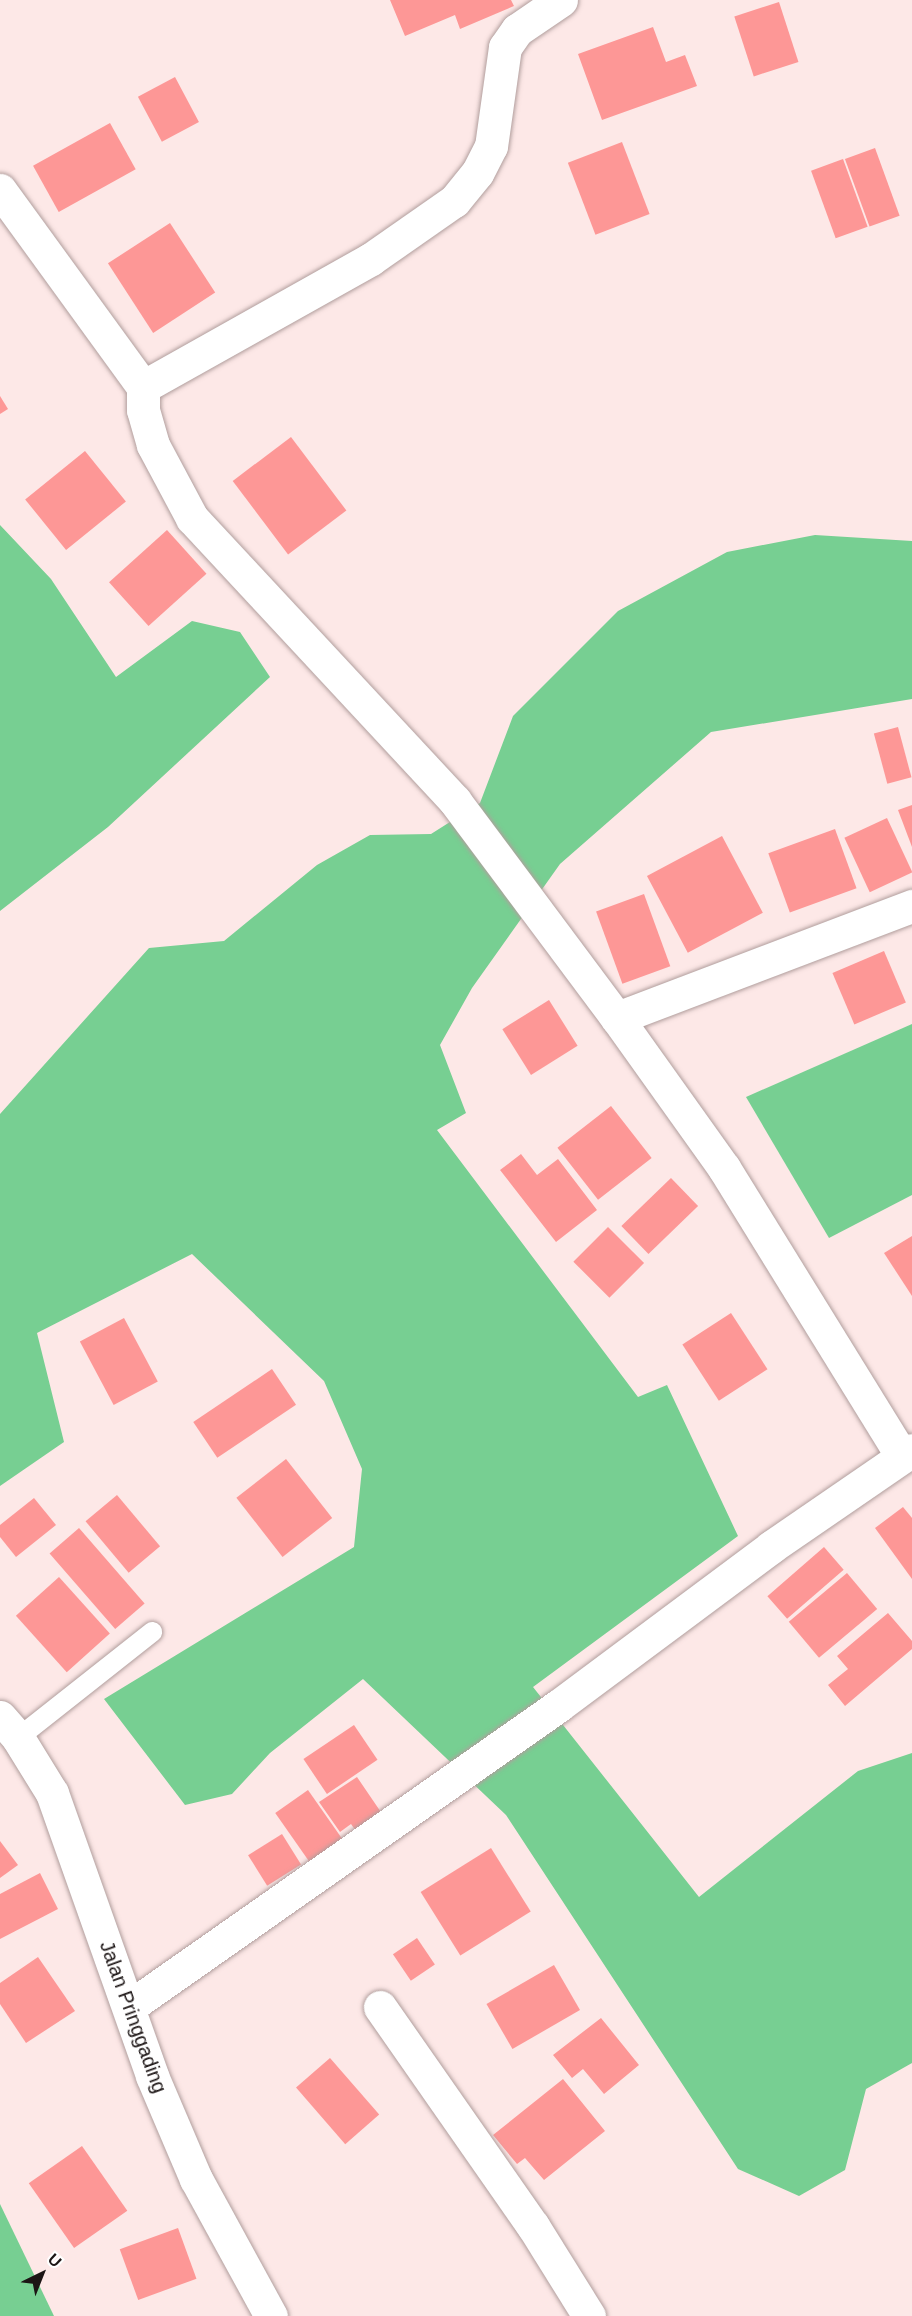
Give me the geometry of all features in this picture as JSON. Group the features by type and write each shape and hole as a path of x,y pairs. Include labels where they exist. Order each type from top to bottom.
{"street":[{"path":"143,387 371,259 454,201 477,173 491,146 505,47 517,30 561,0"},
{"path":"0,190 143,387 143,410 153,445 192,518 455,801 724,1168 907,1453 771,1547 558,1706 129,2007"},
{"path":"616,1018 912,906"},
{"name":"Jalan Pringgading","path":"9,1728 59,1811 129,2007 196,2179 271,2316"},
{"path":"380,2007 533,2226 589,2316"}],"lane":[{"path":"9,1728 152,1632"}],"green space":[{"path":"0,525 51,579 116,677 192,621 240,632 270,677 108,827 0,911"},
{"path":"815,535 912,541 912,699 711,732 560,864 472,988 440,1045 466,1113 437,1130 638,1397 667,1385 738,1536 533,1687 699,1897 858,1771 912,1753 912,2063 866,2089 845,2170 799,2196 738,2169 506,1815 363,1679 270,1753 232,1794 185,1805 104,1699 354,1547 362,1469 324,1381 192,1254 37,1333 64,1442 0,1486 0,1114 149,948 224,941 317,865 370,835 431,834 480,803 513,716 618,611 727,552"},
{"path":"912,1024 912,1195 829,1238 746,1097"},
{"path":"0,2204 54,2316 0,2316"}],"building":[{"path":"390,0 511,0 514,6 460,29 455,15 405,36"},
{"path":"779,2 798,62 754,76 734,17"},
{"path":"653,27 666,62 685,55 697,86 602,120 578,54"},
{"path":"175,77 199,122 162,142 138,97"},
{"path":"110,123 136,169 59,212 33,166"},
{"path":"622,142 650,214 595,235 568,163"},
{"path":"875,148 900,216 870,227 845,159"},
{"path":"843,159 868,227 836,238 811,171"},
{"path":"170,223 215,293 153,333 108,263"},
{"path":"0,396 8,409 0,414"},
{"path":"291,437 346,510 288,554 233,481"},
{"path":"85,451 126,502 66,550 25,499"},
{"path":"167,530 206,574 149,626 109,582"},
{"path":"898,727 911,777 887,784 874,733"},
{"path":"912,805 912,847 898,810"},
{"path":"887,818 912,873 870,892 844,838"},
{"path":"835,829 857,888 790,912 768,853"},
{"path":"722,836 763,913 688,953 647,876"},
{"path":"644,894 670,966 622,984 596,911"},
{"path":"884,951 906,1003 854,1024 832,973"},
{"path":"549,1000 578,1046 531,1075 502,1029"},
{"path":"611,1106 652,1158 598,1200 557,1148"},
{"path":"521,1154 537,1175 558,1159 597,1210 556,1242 500,1170"},
{"path":"671,1178 698,1206 648,1254 621,1226"},
{"path":"608,1227 644,1263 609,1298 573,1262"},
{"path":"912,1236 912,1296 884,1253"},
{"path":"731,1313 767,1369 719,1401 682,1345"},
{"path":"124,1318 158,1382 114,1405 80,1341"},
{"path":"272,1369 296,1405 217,1458 193,1422"},
{"path":"286,1459 332,1518 283,1557 236,1498"},
{"path":"117,1495 160,1546 129,1573 86,1521"},
{"path":"34,1498 56,1525 16,1557 0,1537 0,1525"},
{"path":"903,1507 912,1518 912,1579 875,1528"},
{"path":"79,1528 145,1603 115,1629 50,1554"},
{"path":"824,1547 844,1570 787,1619 767,1596"},
{"path":"847,1573 877,1609 819,1658 789,1622"},
{"path":"59,1577 110,1633 67,1672 16,1616"},
{"path":"888,1613 912,1641 912,1649 845,1706 828,1685 848,1669 837,1656"},
{"path":"354,1725 377,1760 327,1794 303,1759"},
{"path":"357,1777 387,1821 361,1838 351,1824 340,1832 319,1802"},
{"path":"308,1790 347,1846 314,1869 275,1813"},
{"path":"282,1834 301,1865 267,1886 248,1855"},
{"path":"0,1841 18,1865 0,1878"},
{"path":"491,1848 531,1912 460,1956 421,1892"},
{"path":"40,1873 58,1909 0,1939 0,1894"},
{"path":"417,1938 435,1965 411,1981 393,1954"},
{"path":"38,1957 75,2011 26,2043 0,2004 0,1983"},
{"path":"554,1965 580,2010 512,2049 486,2004"},
{"path":"601,2018 639,2065 604,2094 583,2069 572,2078 553,2055"},
{"path":"330,2058 379,2115 345,2144 296,2088"},
{"path":"563,2079 605,2131 544,2180 525,2158 517,2164 493,2135"},
{"path":"82,2146 127,2211 74,2248 29,2183"},
{"path":"178,2228 196,2279 138,2300 120,2249"}]}
